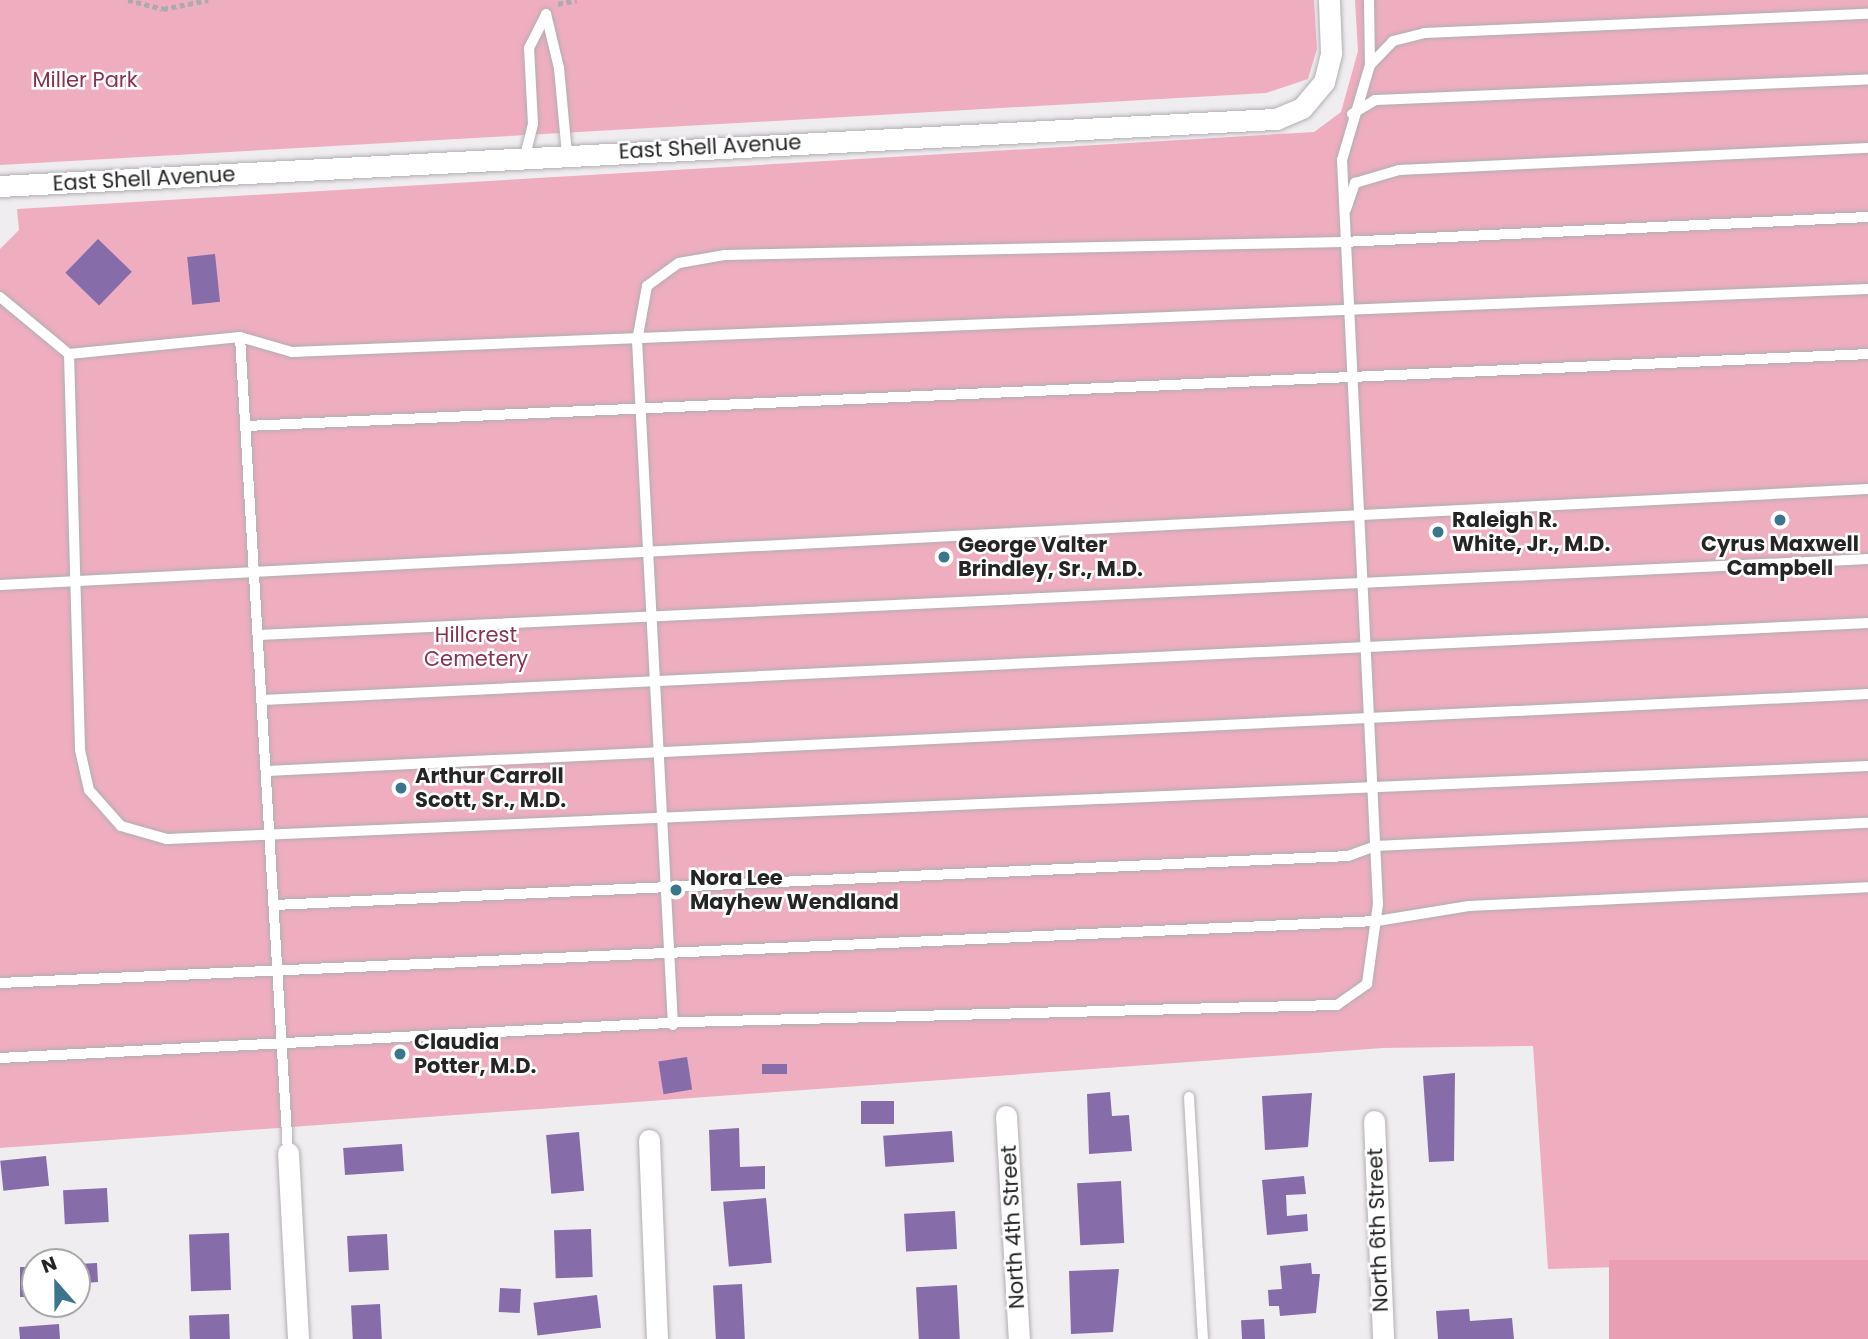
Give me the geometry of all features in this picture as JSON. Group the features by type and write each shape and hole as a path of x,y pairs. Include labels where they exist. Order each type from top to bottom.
{"street":[{"name":"East Shell Avenue","path":"0,186 525,156 1276,119 1302,108 1324,82 1331,53 1329,0"},
{"name":"North 4th Street","path":"1006,1116 1019,1339"},
{"name":"North 6th Street","path":"1374,1121 1383,1339"},
{"path":"649,1140 657,1339"},
{"path":"288,1153 298,1339"}],"lane":[{"path":"525,156 533,124 529,48 546,14 549,0"},
{"path":"0,1058 673,1025 1337,1005 1367,984 1377,921 1375,846 1361,515 1343,242 1342,160 1352,114 1370,65 1369,0"},
{"path":"546,14 559,68 567,154"},
{"path":"1370,65 1394,41 1424,33 1868,14"},
{"path":"1352,114 1375,100 1868,79"},
{"path":"1343,218 1355,183 1399,170 1868,148"},
{"path":"673,1025 652,548 637,341 647,286 679,263 725,255 1343,242 1868,217"},
{"path":"0,297 69,354 240,337 292,352 1347,314 1868,289"},
{"path":"240,337 256,567 288,1153"},
{"path":"69,354 80,750 89,790 121,826 167,839 1868,766"},
{"path":"246,426 642,411 1868,354"},
{"path":"0,585 256,567 1868,489"},
{"path":"259,635 1868,559"},
{"path":"263,700 1868,623"},
{"path":"267,771 1868,694"},
{"path":"274,905 1349,856 1375,846 1868,823"},
{"path":"0,983 278,973 1377,921 1469,906 1868,887"},
{"path":"1188,1097 1203,1339"}],"path":[{"path":"128,0 163,9 208,0"}],"green space":[{"name":"Miller Park","path":"0,0 1314,0 1317,49 1308,79 1266,93 0,165"},
{"name":"Hillcrest Cemetery","path":"1355,0 1868,0 1868,1260 1548,1269 1533,1046 1383,1048 0,1148 0,249 19,230 17,209 1314,132 1341,112 1358,51"}],"shaded area":[{"path":"1609,1260 1868,1260 1868,1339 1609,1339"}],"building":[{"path":"98,239 132,272 99,305 65,273"},
{"path":"215,254 220,302 192,305 187,257"},
{"path":"687,1057 692,1090 664,1094 658,1062"},
{"path":"762,1064 787,1064 787,1074 762,1074"},
{"path":"1455,1073 1454,1161 1429,1162 1423,1076"},
{"path":"1110,1092 1112,1116 1129,1115 1132,1151 1089,1154 1087,1094"},
{"path":"1312,1093 1308,1147 1265,1150 1262,1096"},
{"path":"861,1101 894,1101 894,1124 861,1124"},
{"path":"739,1128 740,1167 765,1166 765,1189 711,1191 709,1130"},
{"path":"952,1131 954,1162 885,1167 883,1136"},
{"path":"579,1132 584,1191 551,1194 546,1135"},
{"path":"402,1144 404,1171 345,1175 343,1148"},
{"path":"46,1156 49,1186 3,1191 0,1161"},
{"path":"1304,1176 1306,1194 1286,1195 1287,1216 1307,1214 1308,1231 1267,1235 1262,1180"},
{"path":"1121,1181 1124,1243 1080,1245 1077,1183"},
{"path":"107,1188 109,1222 65,1224 63,1190"},
{"path":"766,1198 772,1263 729,1267 723,1202"},
{"path":"955,1211 957,1249 906,1252 904,1214"},
{"path":"591,1229 593,1277 556,1278 554,1230"},
{"path":"229,1233 231,1290 191,1291 189,1234"},
{"path":"387,1234 389,1270 349,1272 347,1236"},
{"path":"91,1263 97,1263 98,1282 91,1282"},
{"path":"1311,1263 1312,1274 1320,1274 1316,1313 1280,1316 1279,1306 1269,1306 1268,1290 1282,1289 1280,1266"},
{"path":"1119,1269 1113,1332 1071,1334 1069,1271"},
{"path":"742,1284 745,1339 716,1339 713,1286"},
{"path":"957,1285 960,1339 919,1339 916,1287"},
{"path":"500,1288 521,1289 520,1313 499,1312"},
{"path":"597,1295 601,1328 537,1336 533,1303"},
{"path":"380,1304 382,1339 353,1339 351,1306"},
{"path":"1469,1309 1470,1321 1512,1318 1514,1339 1438,1339 1436,1311"},
{"path":"229,1314 230,1339 190,1339 189,1315"},
{"path":"1264,1319 1265,1339 1242,1339 1241,1320"},
{"path":"59,1324 60,1339 20,1339 19,1327"}],"place":[{"name":"Cyrus Maxwell Campbell","path":"1780,520"},
{"name":"Raleigh R. White, Jr., M.D.","path":"1438,532"},
{"name":"George Valter Brindley, Sr., M.D.","path":"944,557"},
{"name":"Arthur Carroll Scott, Sr., M.D.","path":"401,788"},
{"name":"Nora Lee Mayhew Wendland","path":"676,890"},
{"name":"Claudia Potter, M.D.","path":"400,1054"}]}
